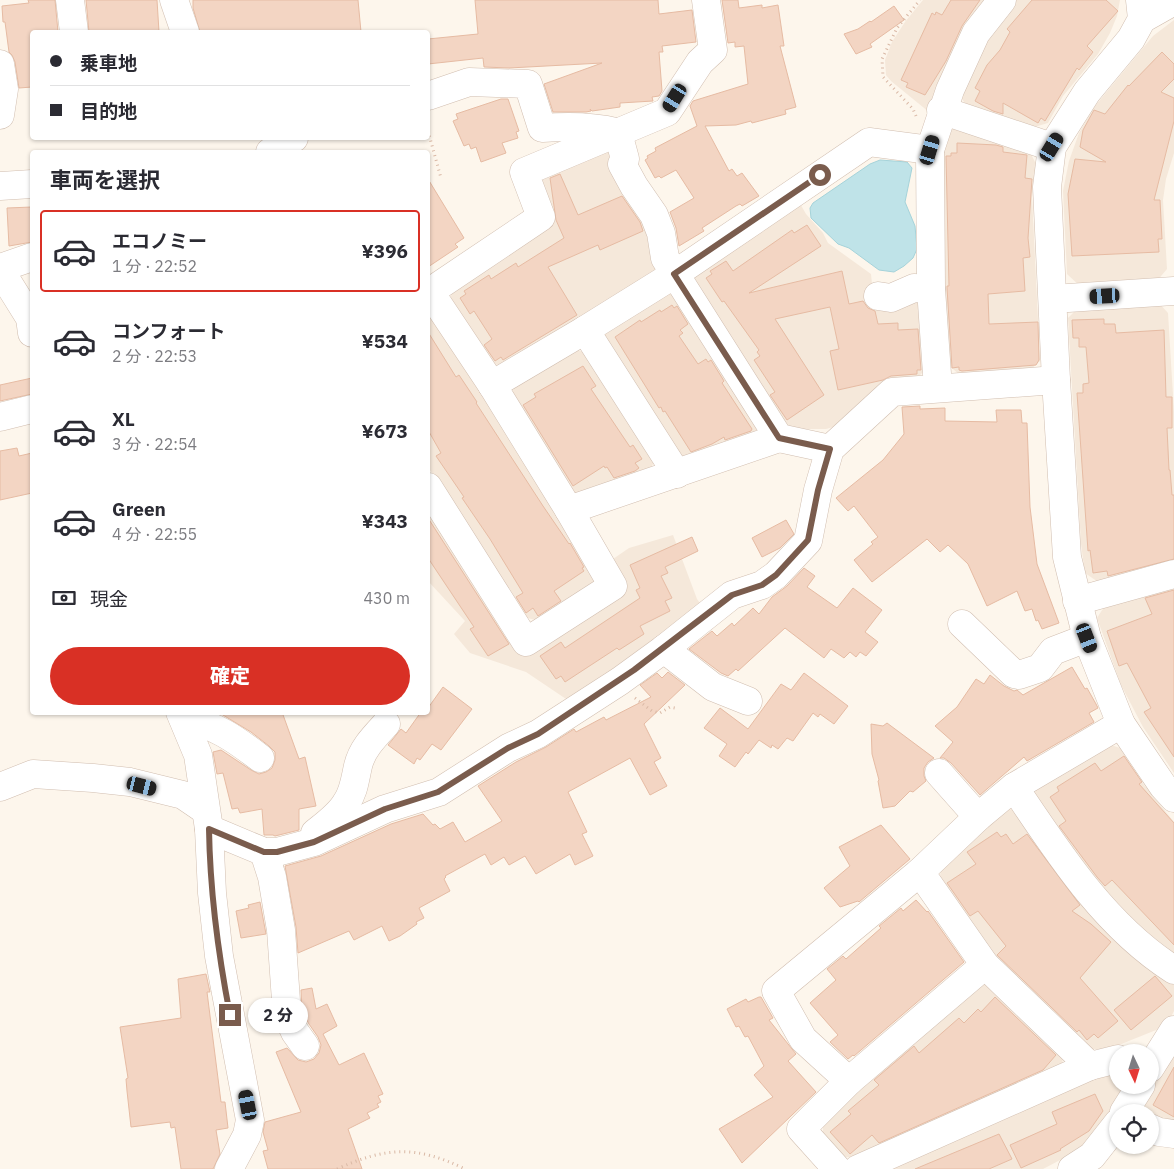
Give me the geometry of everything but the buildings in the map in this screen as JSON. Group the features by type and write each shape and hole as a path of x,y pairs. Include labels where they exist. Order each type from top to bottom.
{"street":[{"path":"70,0 74,30"},
{"path":"174,0 184,30"},
{"path":"430,292 540,217 524,172 666,112 700,62 713,50 706,0"},
{"path":"938,388 931,289 932,144 942,110 976,33 1002,0"},
{"path":"1174,1 1141,10 1132,39 1087,92 1052,147 1047,187 1067,557 1087,638 1121,724 1163,786 1174,798"},
{"path":"0,64 4,89 0,115"},
{"path":"430,95 469,82 528,84 542,128 596,128 618,133"},
{"path":"942,110 1052,147"},
{"path":"618,133 625,159 622,164 634,186 654,215 661,233 665,258 779,438"},
{"path":"492,385 674,274 869,142 932,144"},
{"path":"0,186 30,184"},
{"path":"30,258 0,269 30,318"},
{"path":"878,296 890,298 914,288 931,289"},
{"path":"1053,299 1174,291"},
{"path":"430,294 492,385 569,510 613,586 526,642 430,490"},
{"path":"585,330 676,474"},
{"path":"0,787 34,774 130,782 183,795 207,819 264,852 277,852 314,842 385,809 438,792 508,748 538,734 620,681 732,595 762,585 776,575 808,540 818,490 830,449 892,392 1056,380"},
{"path":"0,417 30,410"},
{"path":"569,510 779,438 830,449"},
{"path":"1077,601 1174,574"},
{"path":"962,624 1014,674 1019,675 1040,668 1054,651 1087,638"},
{"path":"664,649 713,687 748,701"},
{"path":"181,715 203,722 233,738 260,758"},
{"path":"181,715 198,755 207,819 219,956 250,1120 247,1135 229,1169"},
{"path":"302,845 347,803 356,780 358,765 370,741 386,724"},
{"path":"849,1080 804,1039 776,991 920,872 978,817 1014,788 1121,724"},
{"path":"939,774 978,817"},
{"path":"1014,788 1082,883 1123,930 1156,959 1174,970"},
{"path":"264,852 272,876 281,930 287,1016 305,1046"},
{"path":"920,872 985,965 1090,1066"},
{"path":"837,1169 800,1129 849,1080 985,965"},
{"path":"1159,1050 1174,1030"},
{"path":"858,1169 1090,1066 1109,1061"},
{"path":"1159,1132 1174,1134"},
{"path":"1072,1169 1092,1156 1109,1134"}],"path":[{"path":"920,0 897,28 888,44 882,59 883,77 913,109 932,144"},
{"path":"430,139 441,178"},
{"path":"620,681 639,702 652,711 660,713 670,707 674,708"},
{"path":"336,1169 376,1153 413,1152 444,1159 465,1169"}],"shaded area":[{"path":"923,0 989,0 929,112 891,81 886,75 885,60 892,42"},
{"path":"1015,0 1120,0 1117,16 1098,54 1063,96 1048,123 1031,128 967,106 957,92 978,49"},
{"path":"1174,20 1174,153 1166,179 1163,200 1167,269 1156,282 1080,286 1067,274 1063,191 1069,161 1079,133 1095,106 1153,36"},
{"path":"961,125 1029,150 1036,164 1032,197 1040,361 1029,371 960,375 947,364 940,241 944,133"},
{"path":"608,148 664,265 504,366 488,363 450,303 453,284 539,230 539,184 548,171"},
{"path":"798,200 806,214 823,233 828,243 871,274 872,284 925,306 928,367 918,377 844,424 826,429 795,429 783,423 692,283 697,266"},
{"path":"659,291 677,295 759,423 752,439 691,459 675,453 602,342 606,324"},
{"path":"1157,301 1168,313 1174,412 1174,566 1101,584 1085,573 1081,544 1068,318 1080,306"},
{"path":"430,313 596,570 593,586 540,621 523,617 430,470"},
{"path":"568,347 586,353 655,460 648,474 586,497 569,492 510,401 516,381"},
{"path":"430,506 523,655 622,591 626,580 613,559 629,548 673,535 697,599 705,610 572,703 526,672 470,653 454,634 465,621 430,583"},
{"path":"1174,587 1174,773 1143,727 1121,685 1097,618 1106,604"},
{"path":"1105,743 1120,748 1144,785 1174,822 1174,959 1125,918 1033,798 1039,781"},
{"path":"1004,808 1020,811 1139,957 1174,985 1174,1011 1166,1026 1121,1044 1109,1044 1109,1049 1091,1049 1003,968 940,881 941,862"},
{"path":"975,983 993,985 1063,1053 1062,1070 855,1158 839,1156 823,1138 823,1121"},
{"path":"1174,1048 1174,1125 1159,1122 1159,1104 1139,1104 1145,1094 1159,1094 1159,1072"},
{"path":"1109,1071 1109,1094 1120,1094 1114,1104 1109,1104 1109,1111 1087,1146 1043,1169 880,1169"}],"water":[{"path":"880,160 907,162 912,168 905,202 915,226 917,249 913,258 894,272 879,270 849,248 838,244 811,218 810,208 813,203 870,164"}],"route":[{"path":"230,1015 219,956 209,859 209,829 264,852 277,852 314,842 385,809 438,792 508,748 538,734 620,681 732,595 762,585 776,575 808,540 818,490 830,449 779,438 674,274 820,175"}]}
